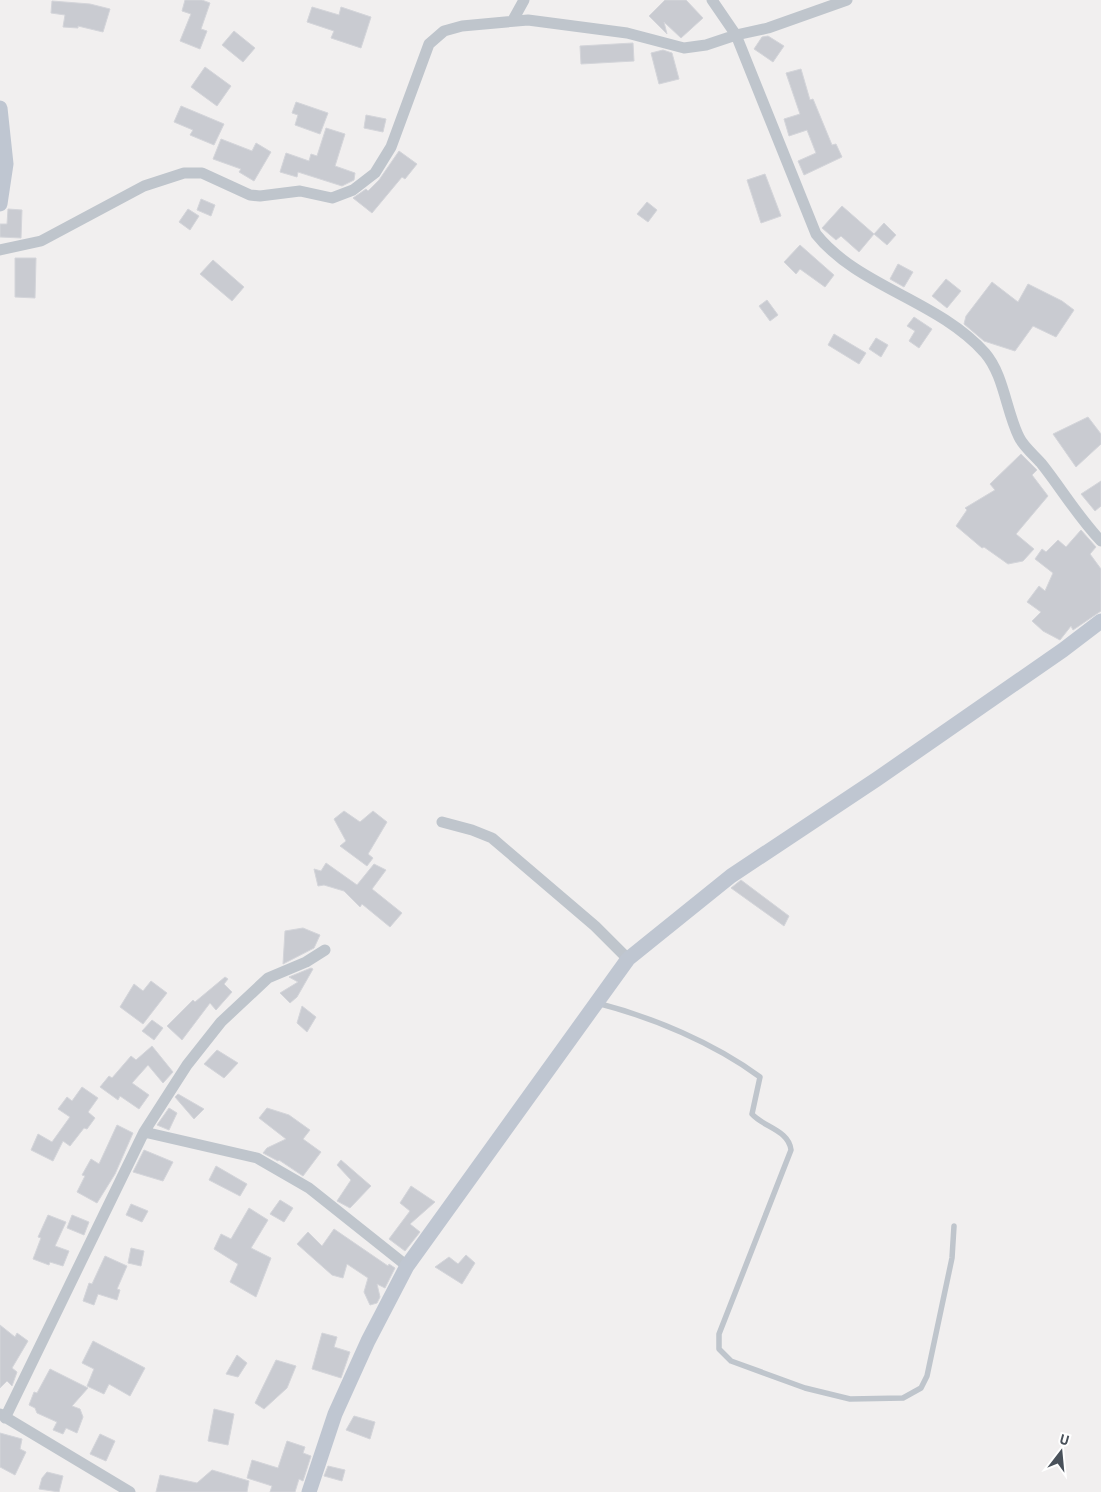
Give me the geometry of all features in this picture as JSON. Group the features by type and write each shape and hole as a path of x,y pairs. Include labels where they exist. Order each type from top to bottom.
{"street":[{"path":"513,20 524,0"},
{"path":"712,0 736,35 816,234 829,250 855,268 946,320 969,337 986,355 995,370 1020,439 1101,541"},
{"path":"0,250 41,241 144,186 184,173 202,173 250,195 260,196 300,191 332,198 353,190 376,172 390,147 429,44 444,30 462,26 528,20 627,33 684,48 706,46 736,35 768,28 846,0"},
{"path":"0,108 6,164 0,204"},
{"path":"309,1492 336,1414 368,1341 407,1266 465,1188 595,1002 628,959 731,876 878,779 1064,650 1101,621"},
{"path":"442,822 472,830 492,838 595,926 628,959"},
{"path":"130,1492 3,1416 144,1132 187,1065 221,1022 268,978 306,962 325,950"},
{"path":"144,1132 257,1158 309,1188 407,1266"}],"lane":[{"path":"595,1002 636,1013 692,1038 760,1077 752,1114 757,1120 784,1135 790,1142 791,1150 719,1334 719,1349 731,1361 805,1388 850,1399 903,1398 922,1388 927,1376 952,1258 954,1226"}],"building":[{"path":"185,0 202,0 210,3 201,29 207,31 200,49 180,41 191,14 182,11"},
{"path":"665,0 686,0 703,18 681,38 664,22 667,34 649,16"},
{"path":"52,1 90,4 110,9 103,32 78,26 78,28 63,27 65,15 51,13"},
{"path":"312,7 339,15 341,7 371,17 361,48 331,38 334,31 307,22"},
{"path":"234,31 255,48 243,62 222,45"},
{"path":"768,36 784,46 773,62 754,49 762,37"},
{"path":"633,43 634,61 581,64 580,46"},
{"path":"663,50 672,53 679,79 659,84 651,53"},
{"path":"205,67 231,86 217,106 191,87"},
{"path":"801,69 810,100 813,99 832,145 836,144 842,157 804,175 798,161 816,153 807,130 789,136 784,119 800,114 786,73"},
{"path":"296,102 328,113 320,134 295,125 298,115 292,113"},
{"path":"181,106 224,124 214,145 190,135 193,130 174,122"},
{"path":"366,115 386,119 383,132 364,128"},
{"path":"326,128 345,134 335,166 355,173 354,180 342,186 298,172 297,177 280,172 286,153 309,161 311,154 317,156"},
{"path":"221,139 252,151 256,143 271,152 254,181 239,172 241,169 213,159"},
{"path":"399,151 417,164 405,179 402,177 372,213 353,198 366,189 368,191 379,180"},
{"path":"765,174 781,216 761,223 747,180"},
{"path":"201,199 215,205 211,216 197,210"},
{"path":"647,202 657,210 648,222 637,214"},
{"path":"842,206 874,234 859,252 841,236 836,240 822,228"},
{"path":"8,209 22,210 21,238 0,237 0,224 7,224"},
{"path":"188,209 199,216 190,230 179,222"},
{"path":"884,223 896,235 887,245 874,234"},
{"path":"800,245 834,275 825,287 800,269 796,274 784,262"},
{"path":"15,258 36,258 35,298 15,297"},
{"path":"213,260 244,287 232,301 200,274"},
{"path":"898,264 913,272 904,287 890,279"},
{"path":"946,279 961,291 947,308 932,296"},
{"path":"992,282 1018,302 1028,284 1062,301 1074,310 1056,337 1033,326 1015,351 984,341 964,324 966,316"},
{"path":"767,300 778,315 770,321 759,306"},
{"path":"914,317 932,329 919,348 909,341 915,331 907,326"},
{"path":"834,334 866,353 859,364 828,345"},
{"path":"876,338 888,345 881,357 869,349"},
{"path":"1088,417 1101,434 1101,444 1076,467 1053,434"},
{"path":"1021,454 1037,470 1032,475 1048,496 1016,534 1034,549 1023,561 1008,564 984,547 982,548 956,526 967,510 965,508 995,490 990,484"},
{"path":"1101,481 1101,506 1095,511 1081,494"},
{"path":"1081,530 1096,547 1090,554 1101,569 1101,611 1073,630 1071,626 1060,640 1043,631 1032,621 1041,612 1027,602 1039,586 1045,591 1053,573 1035,559 1042,549 1046,552 1058,540 1066,547"},
{"path":"344,811 360,822 373,811 387,822 368,854 373,858 367,866 340,846 346,841 334,819"},
{"path":"326,863 357,885 374,864 386,870 372,889 402,913 390,927 362,904 360,907 344,891 324,885 318,886 314,869 321,871"},
{"path":"741,880 789,916 784,926 731,888"},
{"path":"303,928 320,935 314,948 283,964 285,931"},
{"path":"311,968 313,969 297,997 290,1003 280,993 298,982 289,977"},
{"path":"225,977 228,979 224,984 232,992 216,1010 210,1003 182,1040 167,1026 193,1000 195,1002"},
{"path":"151,981 167,993 143,1024 120,1007 134,984 143,991"},
{"path":"302,1006 316,1017 307,1032 297,1023"},
{"path":"152,1020 163,1028 154,1040 142,1031"},
{"path":"152,1046 173,1072 163,1083 148,1065 132,1083 149,1095 139,1109 120,1096 118,1100 100,1087 109,1076 112,1078 131,1056 136,1060"},
{"path":"217,1050 238,1063 224,1078 204,1064"},
{"path":"82,1087 98,1098 88,1112 95,1118 87,1129 84,1128 70,1146 63,1141 53,1161 31,1150 38,1134 52,1142 70,1117 58,1109 67,1097 72,1101"},
{"path":"178,1094 204,1109 194,1119 175,1097"},
{"path":"169,1108 177,1113 169,1130 157,1125"},
{"path":"267,1108 289,1115 310,1130 303,1139 321,1152 303,1176 279,1160 263,1153 267,1148 286,1139 259,1118"},
{"path":"117,1125 133,1133 115,1174 97,1203 77,1192 85,1176 82,1175 91,1159 99,1164"},
{"path":"144,1150 173,1162 163,1181 133,1172"},
{"path":"341,1160 371,1186 350,1208 337,1201 351,1180 337,1165"},
{"path":"216,1166 247,1184 240,1196 209,1180"},
{"path":"411,1186 435,1202 410,1224 420,1232 405,1251 389,1239 410,1211 400,1203"},
{"path":"280,1200 293,1208 284,1222 270,1214"},
{"path":"131,1204 148,1211 142,1222 126,1215"},
{"path":"249,1208 268,1220 251,1248 271,1258 256,1297 230,1282 238,1264 214,1249 221,1234 231,1239"},
{"path":"48,1215 66,1222 55,1246 69,1251 63,1266 50,1262 49,1265 33,1259 41,1238 38,1237"},
{"path":"72,1215 89,1222 84,1235 67,1228"},
{"path":"334,1229 388,1266 389,1264 395,1268 385,1288 377,1284 380,1297 377,1303 370,1305 364,1292 368,1278 347,1264 343,1278 332,1275 297,1244 308,1232 322,1246"},
{"path":"131,1248 144,1251 141,1266 128,1263"},
{"path":"466,1255 475,1263 462,1284 435,1267 449,1257 458,1264"},
{"path":"105,1256 127,1266 117,1289 120,1290 117,1300 98,1294 94,1305 83,1301 89,1283 92,1284"},
{"path":"0,1325 15,1337 17,1333 28,1341 12,1368 17,1372 12,1386 7,1381 0,1388"},
{"path":"322,1333 337,1337 334,1347 350,1352 341,1378 312,1369"},
{"path":"93,1341 145,1368 130,1396 109,1384 104,1394 87,1386 94,1369 82,1363"},
{"path":"237,1355 247,1363 238,1377 226,1374"},
{"path":"276,1360 296,1366 287,1388 264,1409 255,1403"},
{"path":"50,1369 88,1388 72,1406 80,1409 83,1417 77,1433 66,1428 63,1434 53,1430 57,1422 37,1413 35,1408 29,1405 34,1392 37,1393"},
{"path":"214,1409 234,1414 228,1445 208,1441"},
{"path":"354,1416 375,1422 370,1439 346,1430"},
{"path":"0,1433 22,1439 20,1449 26,1452 15,1475 0,1467"},
{"path":"100,1434 115,1441 106,1461 90,1454"},
{"path":"287,1441 305,1447 303,1453 311,1456 303,1481 299,1479 295,1492 270,1492 272,1486 247,1478 252,1460 278,1468"},
{"path":"328,1466 345,1470 342,1481 324,1476"},
{"path":"212,1470 249,1481 247,1492 156,1492 160,1475 197,1483"},
{"path":"47,1472 63,1476 59,1492 39,1489 42,1478"}]}
